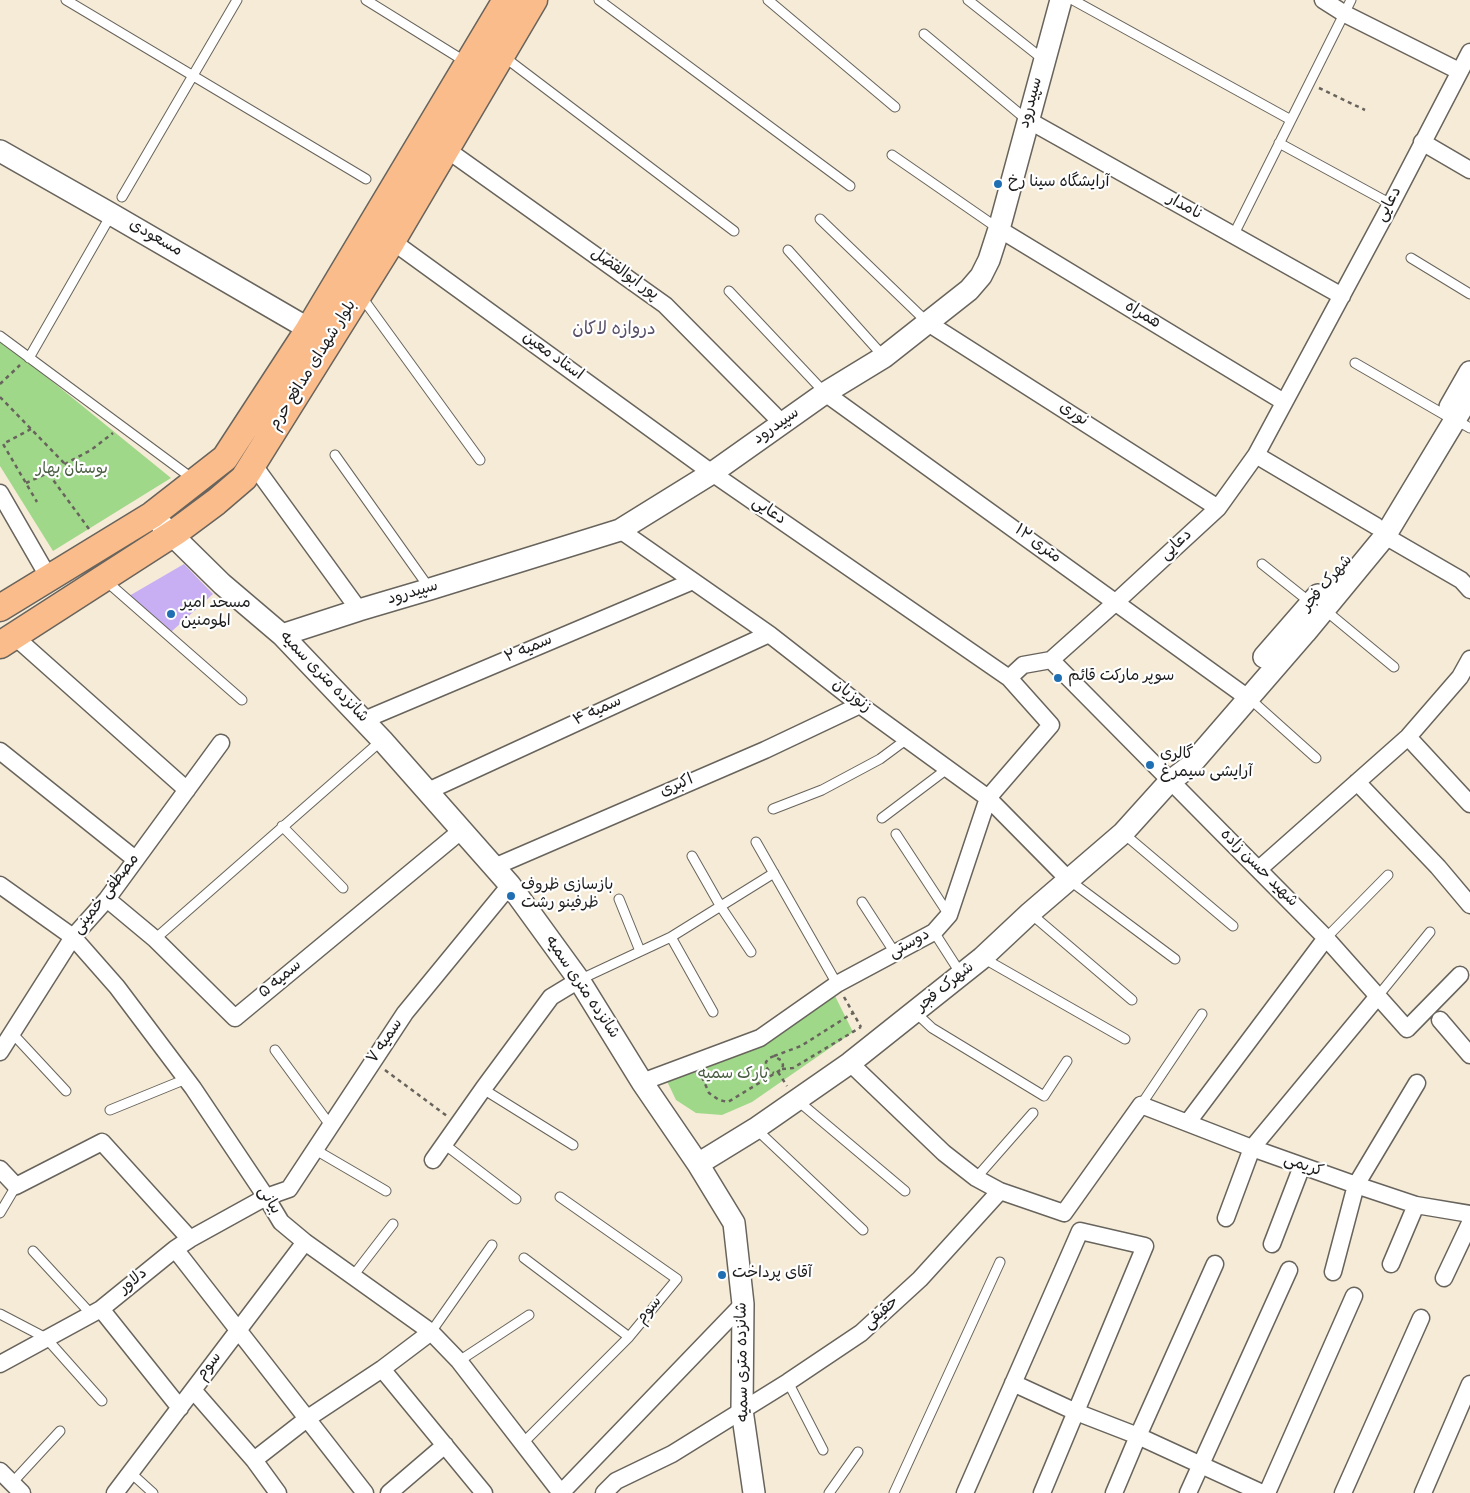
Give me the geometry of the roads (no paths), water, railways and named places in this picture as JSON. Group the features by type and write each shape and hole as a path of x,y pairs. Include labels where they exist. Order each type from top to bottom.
{"main road":[{"name":"بلوار شهدای مدافع حرم","path":"0,608 152,514 197,482 225,458 309,329 506,0"},
{"name":"بلوار شهدای مدافع حرم","path":"7,640 103,579 183,536 244,478 392,241 534,0"}],"street":[{"name":"سپیدرود","path":"282,635 620,530 712,474 825,393 884,357 970,290 981,276 989,260 999,229 1061,0"},
{"path":"1323,0 1348,7 1460,71"},
{"name":"دعایی","path":"1051,660 1218,508 1256,454 1391,204 1470,52"},
{"name":"نامدار","path":"1028,120 1342,296"},
{"path":"1422,142 1470,170"},
{"name":"پور ابوالفضل","path":"446,149 665,305 782,424"},
{"name":"مسعودی","path":"0,151 117,205 309,329"},
{"name":"همراه","path":"999,229 1284,402"},
{"name":"استاد معین","path":"392,241 712,474"},
{"name":"نوری","path":"928,323 1218,508"},
{"name":"شهرک فجر","path":"1457,421 1470,372"},
{"name":"۱۲ متری","path":"825,393 1243,694"},
{"name":"شهرک فجر","path":"698,1164 756,1129 850,1063 962,975 1030,913 1123,833 1170,782 1189,767 1243,694 1381,531 1457,421 1470,395"},
{"path":"1256,454 1461,580 1470,590"},
{"path":"253,464 359,610"},
{"name":"دعایی","path":"712,474 1009,678"},
{"path":"0,493 49,578"},
{"name":"شانزده متری سمیه","path":"152,514 183,536 222,584 282,635 364,720 510,885 579,980 642,1082 698,1164 734,1223 743,1304 742,1410 754,1493"},
{"name":"زنوزیان","path":"620,530 769,634 860,705 988,798 1069,880"},
{"name":"سمیه ۲","path":"364,720 694,581"},
{"name":"سمیه ۴","path":"428,791 769,634"},
{"path":"7,640 186,790"},
{"path":"1259,869 1408,737 1465,679 1470,659"},
{"path":"1009,678 1023,665 1051,660"},
{"name":"شهید حسن زاده","path":"1051,660 1326,938 1408,1029 1460,975"},
{"name":"دوستی","path":"642,1082 760,1038 837,984 934,932 949,915 988,798 1051,725 1009,678"},
{"name":"اکبری","path":"494,867 764,750 860,705"},
{"path":"1408,737 1470,804"},
{"name":"مصطفی خمینی","path":"0,1052 73,937 107,899 222,743"},
{"path":"0,751 135,859"},
{"path":"1357,782 1438,867 1470,905"},
{"name":"سمیه ۵","path":"107,899 155,939 235,1018 462,830"},
{"name":"بیانی","path":"0,885 73,937 117,987 186,1079 281,1222 305,1242 431,1332 459,1361 561,1493"},
{"name":"سمیه ۷","path":"266,1197 289,1189 405,1013 510,885"},
{"path":"1188,1122 1326,938"},
{"path":"433,1160 551,997 579,980"},
{"path":"1226,1218 1252,1148 1378,996"},
{"path":"1440,1020 1470,1055"},
{"path":"850,1063 944,1153 976,1178 1000,1191 1064,1213 1141,1105"},
{"path":"1333,1272 1356,1185 1417,1083"},
{"name":"کریمی","path":"1141,1105 1252,1148 1416,1205 1470,1214"},
{"path":"0,1170 16,1186 102,1142 190,1239"},
{"path":"1272,1244 1302,1166"},
{"name":"حقیقی","path":"604,1493 616,1481 672,1454 788,1382 861,1333 920,1279 1000,1191"},
{"name":"دلاور","path":"0,1364 96,1312 175,1249 266,1197"},
{"path":"1391,1264 1416,1205"},
{"path":"1444,1278 1470,1223"},
{"path":"965,1493 1080,1231 1145,1246 1042,1493"},
{"name":"سوم","path":"116,1493 305,1242"},
{"path":"175,1249 365,1493"},
{"path":"1114,1493 1215,1264"},
{"path":"1188,1493 1288,1270"},
{"path":"1267,1493 1354,1296"},
{"path":"561,1493 743,1304"},
{"path":"96,1312 180,1408"},
{"path":"1343,1493 1421,1318"},
{"path":"254,1460 308,1418 431,1332"},
{"path":"382,1368 484,1493"},
{"path":"1013,1383 1076,1412 1138,1436 1262,1493"},
{"path":"1423,1493 1470,1384"},
{"path":"193,1390 254,1460 278,1493"},
{"path":"389,1493 445,1445"}],"lane":[{"path":"66,0 366,179"},
{"path":"29,358 237,0"},
{"path":"366,0 469,63"},
{"path":"599,0 850,186"},
{"path":"768,0 895,107"},
{"path":"968,0 1044,60"},
{"path":"1073,0 1291,120"},
{"path":"1233,236 1348,7"},
{"path":"924,34 1028,120"},
{"path":"502,55 734,231"},
{"path":"1279,143 1391,204"},
{"path":"892,155 999,229"},
{"path":"820,219 928,323"},
{"path":"788,250 884,357"},
{"path":"1411,258 1470,294"},
{"path":"729,291 825,393"},
{"path":"359,293 480,460"},
{"path":"0,336 197,482"},
{"path":"1355,363 1457,421"},
{"path":"335,455 430,589"},
{"path":"1262,564 1394,667"},
{"path":"103,579 242,700"},
{"path":"1243,694 1316,758"},
{"path":"773,808 822,790 880,759 907,739"},
{"path":"155,939 382,740"},
{"path":"882,818 947,769"},
{"path":"282,826 343,888"},
{"path":"1123,833 1233,926"},
{"path":"896,834 949,915"},
{"path":"756,842 837,984"},
{"path":"692,856 721,907 751,952"},
{"path":"579,980 671,937 774,873"},
{"path":"1326,938 1388,875"},
{"path":"1069,880 1175,959"},
{"path":"619,899 640,951"},
{"path":"862,902 894,953"},
{"path":"1030,913 1132,1000"},
{"path":"934,932 962,975"},
{"path":"1378,996 1430,932"},
{"path":"671,937 713,1012"},
{"path":"982,958 1125,1039"},
{"path":"915,1012 932,1028 1044,1096 1067,1061"},
{"path":"1141,1105 1202,1014"},
{"path":"13,1034 66,1091"},
{"path":"275,1050 330,1125"},
{"path":"110,1110 186,1079"},
{"path":"483,1089 573,1145"},
{"path":"796,1100 904,1192"},
{"path":"976,1178 1033,1113"},
{"path":"756,1129 863,1230"},
{"path":"444,1144 516,1199"},
{"path":"314,1149 386,1191"},
{"path":"0,1213 16,1186"},
{"name":"سوم","path":"522,1444 629,1337 677,1279 560,1197"},
{"path":"354,1276 393,1224"},
{"path":"431,1332 492,1245"},
{"path":"33,1251 96,1312"},
{"path":"524,1258 629,1337"},
{"path":"894,1493 1000,1262"},
{"path":"0,1314 46,1338 102,1401"},
{"path":"459,1361 529,1315"},
{"path":"788,1382 823,1450"},
{"path":"11,1482 60,1431"},
{"path":"829,1493 858,1452"},
{"path":"131,1473 153,1493"}],"place":[{"name":"آرایشگاه سینا رخ","path":"998,184"},
{"name":"مسحد امیر المومنین","path":"171,614"},
{"name":"سوپر مارکت قائم","path":"1058,678"},
{"name":"گالری آرایشی سیمرغ","path":"1150,765"},
{"name":"بازسازی ظروف ظرفینو رشت","path":"511,896"},
{"name":"آقای پرداخت","path":"722,1275"}],"district":[{"name":"دروازه لاکان","path":"614,331"}],"park label":[{"name":"بوستان بهار","path":"72,471"},
{"name":"پارک سمیه","path":"733,1076"}]}
